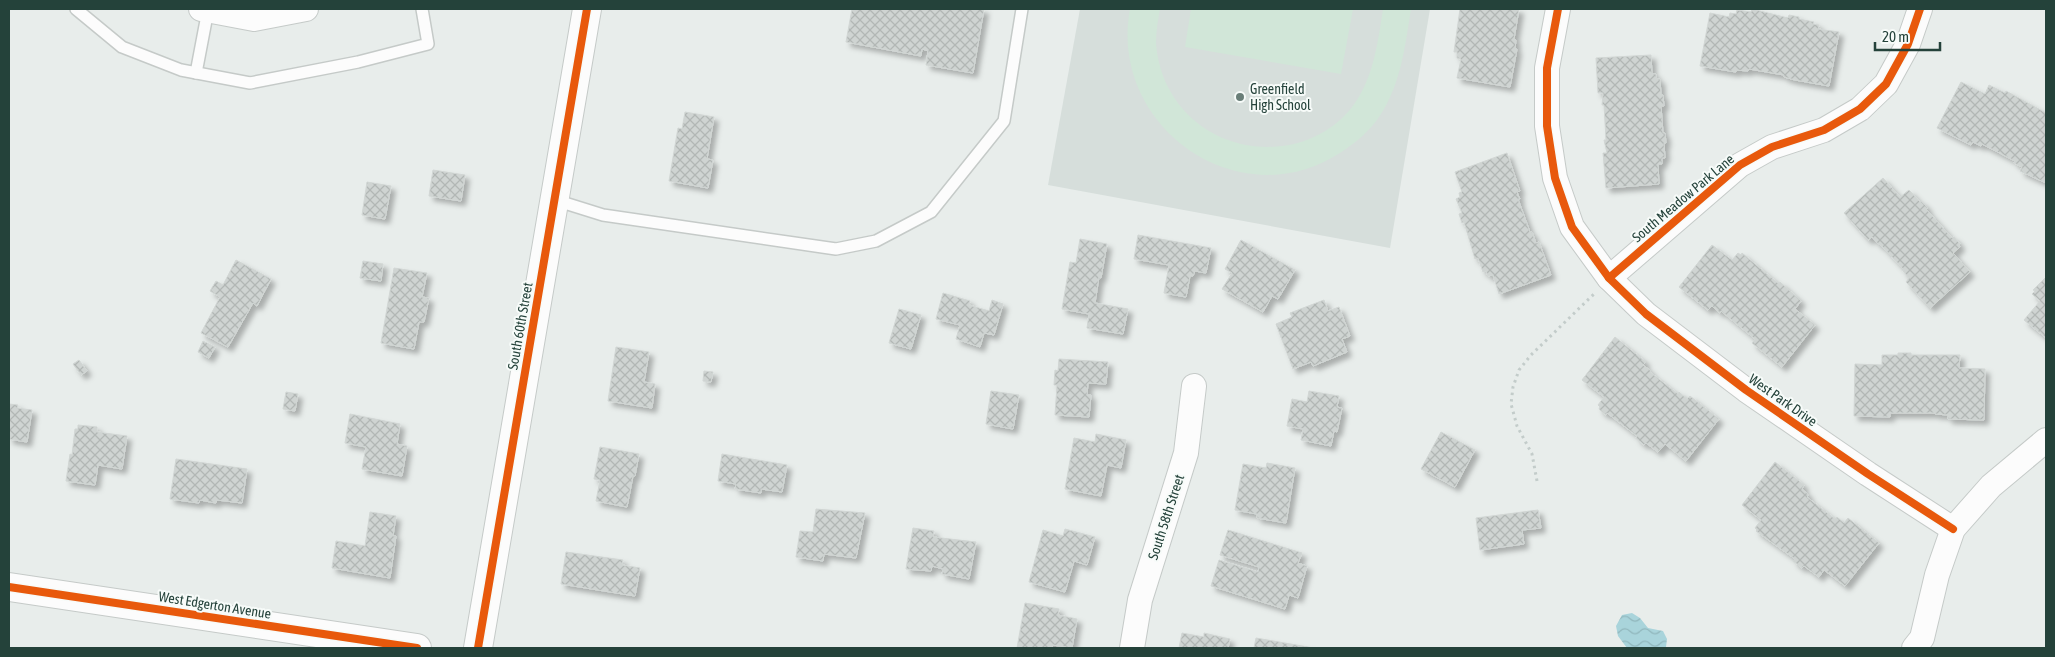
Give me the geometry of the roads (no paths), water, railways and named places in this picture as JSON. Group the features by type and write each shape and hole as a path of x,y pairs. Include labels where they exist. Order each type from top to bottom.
{"street":[{"path":"204,9 254,19 306,9"},
{"name":"South 60th Street","path":"478,648 587,9"},
{"name":"West Park Drive","path":"1558,9 1548,68 1547,126 1555,178 1572,227 1609,278 1646,314 1746,390 1868,474 1953,529"},
{"name":"South Meadow Park Lane","path":"1609,278 1740,165 1772,147 1824,130 1860,109 1886,84 1908,44 1920,9"},
{"name":"South 58th Street","path":"1132,648 1140,600 1186,453 1194,386"},
{"path":"1921,645 1938,575 1953,529 1991,486 2046,440"},
{"name":"West Edgerton Avenue","path":"9,587 417,648"}],"lane":[{"path":"76,9 122,47 181,70 250,83 358,62 428,44 422,9"},
{"path":"196,73 204,9"},
{"path":"554,200 603,215 836,249 876,241 931,212 1004,120 1022,9"}],"water":[{"path":"1632,613 1640,618 1648,628 1663,631 1667,639 1666,647 1627,648 1618,636 1616,626 1622,615"}],"place":[{"name":"Greenfield High School","path":"1240,97"}]}
